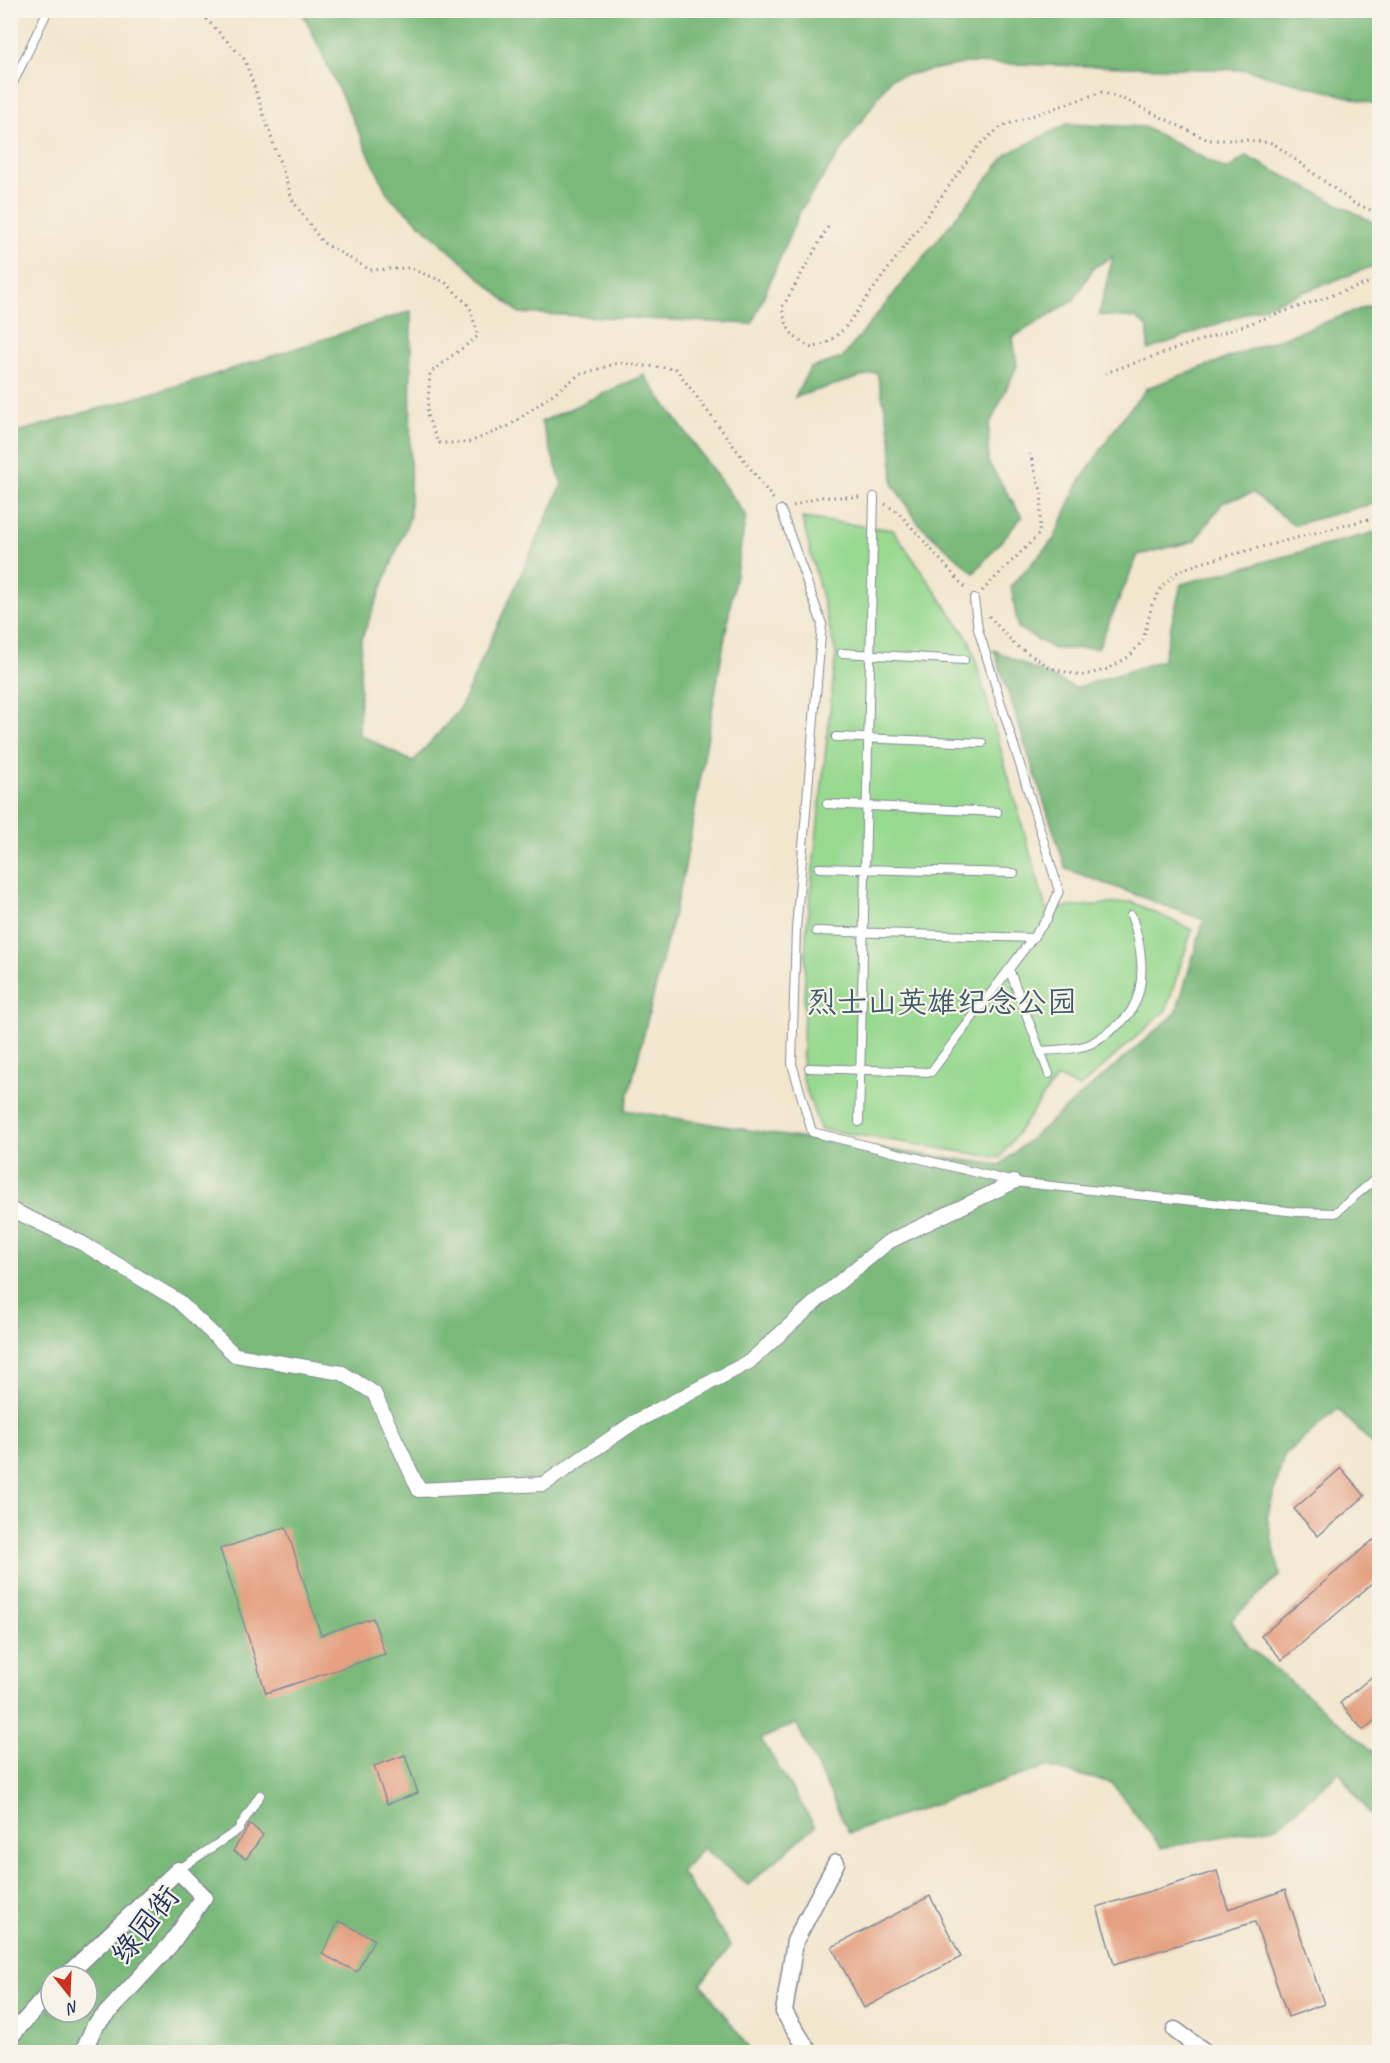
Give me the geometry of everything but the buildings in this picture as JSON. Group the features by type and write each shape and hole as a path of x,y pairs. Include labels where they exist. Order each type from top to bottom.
{"street":[{"path":"10,1209 80,1242 177,1300 235,1355 342,1373 374,1392 419,1490 544,1484 633,1423 749,1362 820,1298 888,1242 1014,1182"},
{"path":"808,2052 784,2012 795,1941 836,1863"},
{"name":"绿园街","path":"79,1964 178,1870 204,1897 170,1945 94,2027 83,2052"},
{"path":"10,2037 39,2004"},
{"path":"1175,2030 1204,2052"}],"lane":[{"path":"10,89 48,10"},
{"path":"859,1122 874,497"},
{"path":"781,510 822,624 796,928 792,1064 812,1132 1014,1182 1297,1212 1335,1213 1380,1175"},
{"path":"809,1068 931,1072 1047,919 1059,891 978,629 974,599"},
{"path":"842,653 964,660"},
{"path":"836,737 982,742"},
{"path":"827,804 998,812"},
{"path":"819,868 1014,873"},
{"path":"1040,1051 1068,1049 1090,1044 1116,1027 1132,1009 1139,988 1142,960 1139,938 1131,915"},
{"path":"816,931 1033,938"},
{"path":"1009,969 1049,1074"},
{"path":"178,1870 238,1830 260,1794"}],"path":[{"path":"198,10 245,60 293,201 322,242 370,270 409,268 445,282 470,307 478,336 430,373 427,415 438,443 467,443 509,426 579,375 618,363 676,369 781,510 819,498 874,497 899,513 1014,644 1051,668 1081,676 1108,669 1130,656 1143,640 1152,605 1162,586 1180,570 1380,516"},
{"path":"828,227 782,308 786,327 795,339 812,348 827,343 844,329 979,145 1002,126 1102,92 1128,101 1208,140 1273,143 1352,202 1373,211 1380,209"},
{"path":"1105,373 1380,279"},
{"path":"974,599 1039,534 1042,494 1030,454"}],"green space":[{"path":"302,11 1379,11 1379,105 1247,70 967,63 891,78 800,211 752,324 519,313 388,195"},
{"path":"1067,124 1144,127 1227,170 1246,156 1378,225 1379,264 1148,350 1148,327 1135,318 1099,315 1113,256 1093,268 1074,300 1013,337 1017,366 989,426 988,462 1022,517 974,573 919,524 893,485 891,436 877,372 795,397 810,368 842,358 1007,154"},
{"path":"1379,302 1379,502 1294,525 1253,493 1223,502 1195,541 1138,555 1098,648 1054,649 1018,628 1011,586 1054,539 1078,484 1121,420 1147,388"},
{"path":"411,311 410,517 361,640 359,734 413,762 459,710 562,484 541,422 644,375 746,516 684,872 625,1110 792,1137 1000,1165 1176,1013 1204,920 1066,869 994,650 1075,688 1163,660 1181,584 1379,531 1379,1451 1338,1409 1284,1456 1267,1517 1280,1575 1231,1620 1248,1646 1379,1756 1379,1826 1339,1772 1278,1826 1161,1848 1112,1783 1046,1767 849,1833 796,1723 761,1739 815,1826 748,1885 703,1848 681,1872 731,1946 701,1983 748,2047 738,2052 11,2052 11,434 207,377"},
{"name":"烈士山英雄纪念公园","path":"802,518 893,530 970,641 1046,909 1132,902 1192,930 1166,1010 1079,1088 1057,1077 1000,1158 820,1129 802,1077 806,935 836,654"}]}
